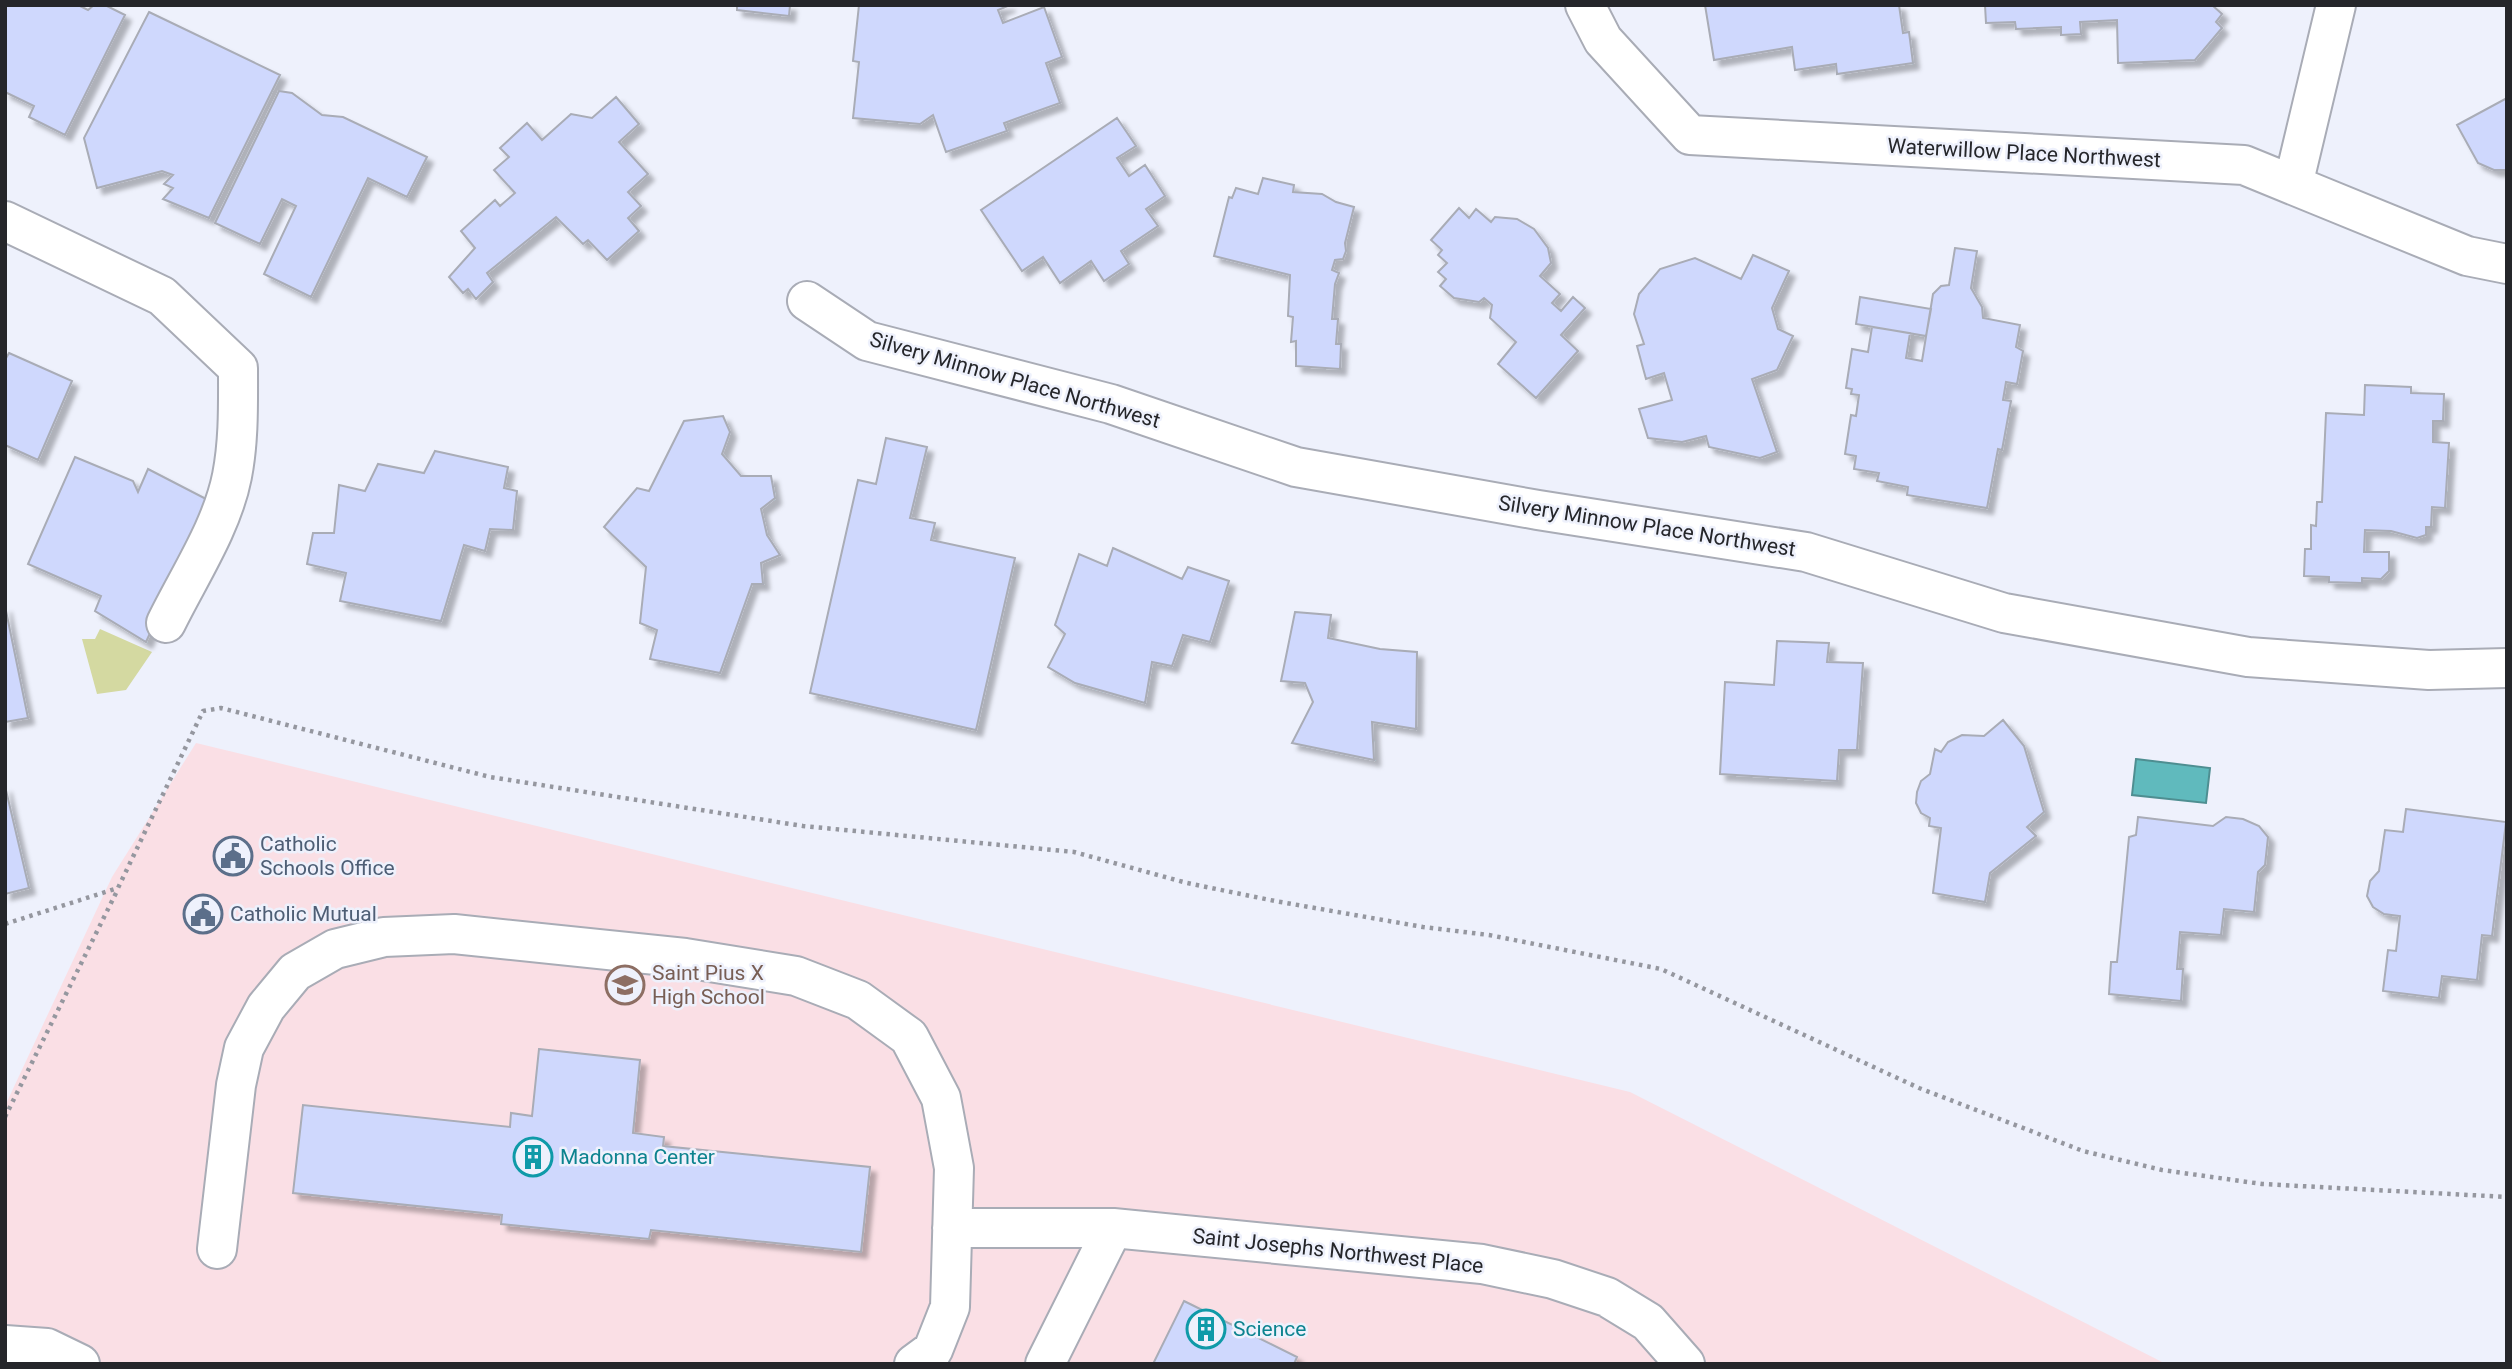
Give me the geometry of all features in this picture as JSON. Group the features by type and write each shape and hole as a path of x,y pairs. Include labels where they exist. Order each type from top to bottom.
{"street":[{"name":"Waterwillow Place Northwest","path":"1585,5 1603,40 1690,135 2244,165 2467,256 2507,264"},
{"path":"2293,185 2336,5"},
{"path":"5,221 162,296 238,368 238,443 232,479 219,515 166,623"},
{"name":"Silvery Minnow Place Northwest","path":"807,302 867,341 1111,404 1296,467 1538,510 1806,552 2004,613 2248,657 2429,670 2507,668"},
{"path":"217,1249 236,1085 244,1048 266,1007 295,972 335,949 384,937 454,934 685,958 796,976 858,1000 909,1037 941,1098 954,1168 950,1307 933,1350 914,1364"},
{"name":"Saint Josephs Northwest Place","path":"952,1228 1112,1228 1482,1264 1553,1279 1607,1297 1648,1322 1685,1364"},
{"path":"1045,1364 1112,1228"},
{"path":"5,1345 47,1348 80,1364"}],"path":[{"path":"5,1117 203,712 221,708 489,777 803,825 1074,852 1186,883 1275,901 1423,927 1489,935 1661,970 1919,1088 2083,1151 2162,1170 2262,1184 2507,1197"},
{"path":"5,923 118,888"}],"shaded area":[{"name":"Saint Pius X High School","path":"196,743 1630,1092 2166,1364 5,1364 5,1106 112,877"}],"green space":[{"path":"100,629 152,652 126,690 97,694 82,639 95,639"}],"water":[{"path":"2136,759 2210,768 2206,803 2132,795"}],"building":[{"path":"5,5 78,5 88,10 94,5 105,5 125,15 65,135 29,117 34,106 5,92"},
{"path":"737,5 790,5 789,16 737,10"},
{"path":"859,5 1010,5 998,10 1003,23 1044,7 1062,57 1046,63 1060,103 1004,123 1007,131 946,152 933,115 920,124 853,118 859,62 853,61"},
{"path":"1705,5 1899,5 1903,33 1909,32 1913,63 1837,74 1836,64 1795,70 1792,47 1714,60"},
{"path":"1985,5 2212,5 2222,14 2216,22 2222,28 2195,60 2118,63 2117,20 2080,22 2081,34 2061,35 2061,27 2016,29 2015,22 1986,23"},
{"path":"149,12 280,75 209,218 163,199 173,188 164,184 173,175 162,171 97,188 84,138"},
{"path":"279,91 292,93 322,115 343,117 427,157 407,197 368,178 311,297 264,274 296,206 282,199 260,244 215,223"},
{"path":"616,97 639,124 619,142 648,174 628,192 641,206 628,218 639,231 607,260 588,240 583,244 556,217 487,273 493,282 476,299 468,289 463,293 449,277 475,248 461,231 495,200 500,206 515,193 494,170 509,157 500,148 527,123 542,140 571,114 592,118"},
{"path":"2507,98 2507,170 2494,170 2478,163 2457,125"},
{"path":"1117,118 1136,146 1117,158 1129,176 1145,165 1165,196 1146,209 1158,226 1121,251 1129,264 1104,281 1091,261 1060,283 1043,257 1022,271 981,210"},
{"path":"1263,178 1294,185 1293,192 1322,194 1336,202 1354,207 1345,243 1346,251 1343,259 1335,260 1332,270 1339,273 1335,284 1332,319 1338,319 1336,344 1341,344 1340,369 1296,366 1296,341 1291,342 1293,317 1288,316 1290,275 1214,256 1229,197 1232,198 1236,188 1258,194"},
{"path":"1459,208 1469,218 1476,209 1491,222 1495,217 1517,219 1534,229 1548,248 1551,263 1540,276 1560,294 1552,303 1561,311 1573,297 1585,308 1561,335 1578,351 1536,398 1498,364 1516,342 1490,318 1492,305 1484,298 1479,302 1454,298 1440,286 1446,279 1438,272 1447,263 1438,255 1442,250 1431,240"},
{"path":"1955,248 1977,251 1971,288 1982,307 1983,318 2020,325 2016,347 2023,351 2017,384 2006,382 2003,400 2011,401 2002,450 1998,449 1987,508 1907,495 1908,487 1877,481 1879,473 1854,469 1856,456 1845,454 1851,415 1856,416 1859,395 1851,394 1852,389 1846,388 1852,349 1868,352 1872,327 1910,333 1906,358 1922,361 1933,294 1941,286 1949,285"},
{"path":"1753,255 1789,271 1772,308 1778,329 1793,336 1777,370 1752,379 1777,452 1760,458 1709,447 1706,436 1682,442 1648,438 1639,409 1672,400 1664,373 1646,379 1637,346 1644,344 1634,314 1639,294 1660,269 1695,258 1741,279"},
{"path":"1860,297 1931,309 1926,336 1856,324"},
{"path":"9,353 72,381 38,460 5,445 5,360"},
{"path":"2365,385 2411,387 2411,393 2444,394 2443,421 2433,421 2433,442 2449,443 2445,508 2432,507 2431,527 2426,527 2426,535 2417,538 2391,531 2365,530 2364,552 2389,552 2389,571 2381,579 2362,578 2362,583 2329,582 2329,577 2304,576 2305,549 2311,549 2311,525 2316,526 2317,502 2322,502 2326,413 2364,415"},
{"path":"723,416 730,432 722,454 741,476 771,476 775,498 761,509 767,535 780,555 761,563 763,584 752,584 720,673 650,659 657,630 640,623 646,567 604,527 637,488 649,491 684,421"},
{"path":"886,438 927,447 910,518 935,523 931,540 1015,558 976,730 810,693 858,480 876,484"},
{"path":"435,451 508,467 504,488 517,491 513,530 490,529 485,551 464,545 441,621 340,601 346,573 307,564 313,533 334,533 339,485 365,491 378,464 424,473"},
{"path":"75,457 133,481 138,492 148,469 210,501 146,642 95,611 101,596 28,564"},
{"path":"1113,548 1182,579 1188,567 1229,581 1210,642 1183,635 1172,666 1152,662 1145,703 1075,683 1048,667 1065,634 1055,625 1079,554 1107,566"},
{"path":"5,606 28,718 5,722"},
{"path":"1295,612 1331,615 1328,638 1380,649 1417,652 1416,729 1372,722 1374,760 1292,743 1313,702 1305,683 1281,681"},
{"path":"1777,641 1829,643 1827,662 1863,663 1857,750 1839,750 1837,781 1720,774 1725,682 1774,685"},
{"path":"2003,720 2024,746 2044,812 2027,827 2036,836 1990,873 1985,902 1933,893 1941,828 1929,826 1930,818 1921,813 1916,803 1921,781 1930,774 1935,749 1941,752 1948,742 1962,735 1984,736"},
{"path":"5,786 29,888 5,894"},
{"path":"2406,809 2506,822 2492,936 2482,935 2477,980 2442,976 2439,998 2383,991 2388,950 2396,951 2400,916 2384,914 2373,907 2367,896 2370,881 2379,871 2385,830 2403,832"},
{"path":"2138,817 2213,826 2226,817 2243,819 2259,826 2268,837 2265,865 2258,872 2254,912 2224,909 2221,935 2180,932 2177,969 2183,969 2181,1001 2109,994 2111,962 2117,962 2129,837 2136,835"},
{"name":"Madonna Center","path":"539,1049 640,1060 633,1133 664,1137 663,1146 870,1167 861,1252 651,1230 649,1239 501,1224 502,1215 293,1193 303,1105 510,1127 511,1113 532,1116"},
{"name":"Science","path":"1184,1301 1297,1357 1294,1364 1153,1364"}],"place":[{"name":"Catholic Schools Office","path":"233,856"},
{"name":"Catholic Mutual","path":"203,914"},
{"name":"Saint Pius X High School","path":"625,985"},
{"name":"Madonna Center","path":"533,1157"},
{"name":"Science","path":"1206,1329"}]}
